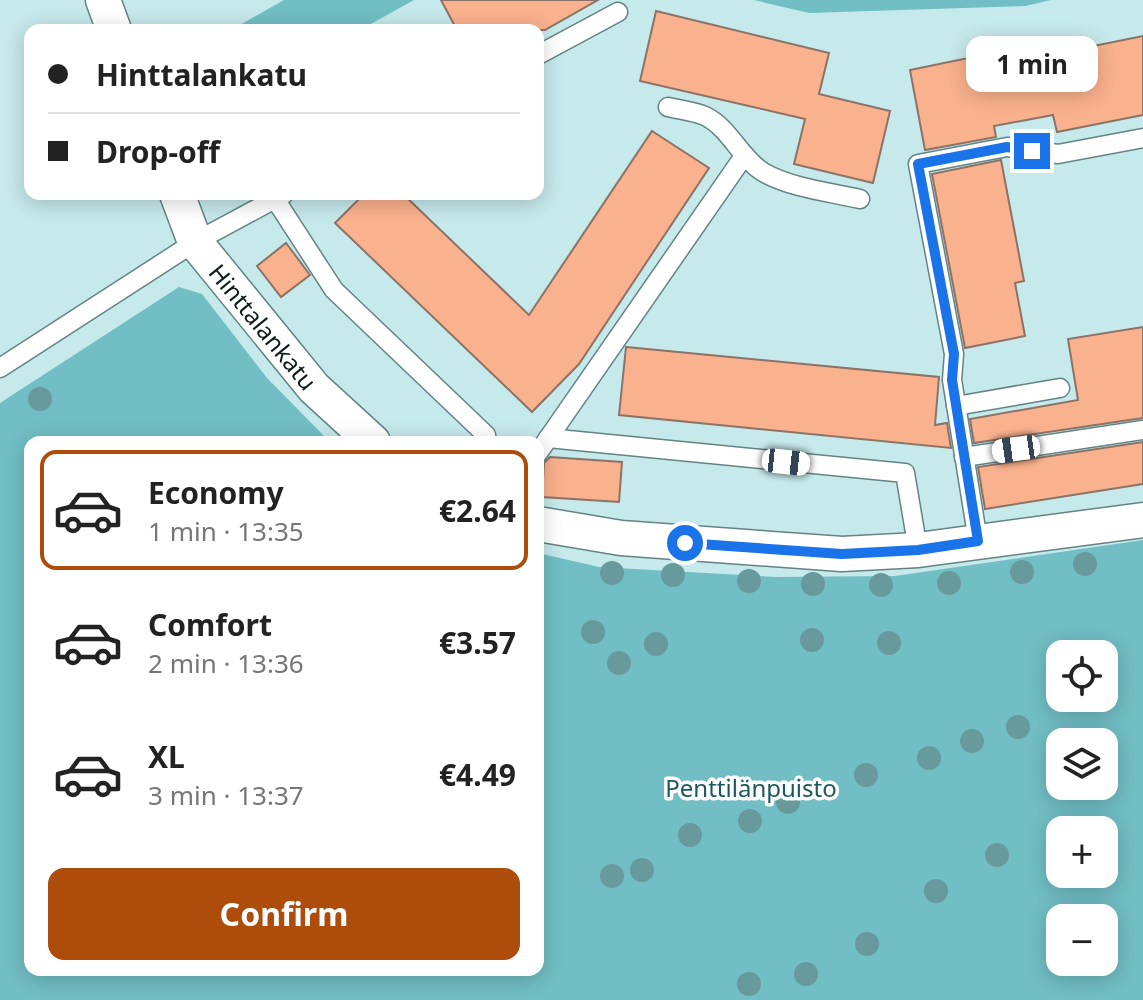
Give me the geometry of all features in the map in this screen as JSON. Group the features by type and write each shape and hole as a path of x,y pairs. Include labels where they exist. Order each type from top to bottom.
{"street":[{"path":"103,0 112,24"},
{"name":"Hinttalankatu","path":"179,200 195,242 314,388 366,436"},
{"path":"544,525 621,538 842,554 918,550 1143,520"}],"lane":[{"path":"544,52 618,12"},
{"path":"668,107 705,116 723,129 744,156 763,172 785,181 860,199"},
{"path":"978,541 952,380 954,354 918,164 1007,147 1058,154 1143,138"},
{"path":"544,445 744,156"},
{"path":"0,368 195,242 272,200"},
{"path":"281,200 334,290 486,436"},
{"path":"956,406 1060,388"},
{"path":"964,457 1143,430"},
{"path":"544,446 905,473 918,550"}],"green space":[{"path":"284,0 414,0 371,24 242,24"},
{"path":"754,0 1051,0 1025,6 809,13"},
{"name":"Penttilänpuisto","path":"179,287 202,294 267,378 324,436 24,436 24,976 544,976 544,554 599,567 776,577 895,576 1143,540 1143,1000 0,1000 0,403"}],"building":[{"path":"441,0 598,0 545,30 544,24 454,24"},
{"path":"656,11 829,53 819,94 890,111 873,183 794,164 805,119 640,81"},
{"path":"1143,36 1143,115 1057,132 1053,115 994,126 996,137 925,150 910,70 1041,43 1044,56"},
{"path":"652,131 709,168 579,364 532,412 335,223 358,200 409,200 529,315"},
{"path":"1001,160 1024,281 1015,283 1025,336 965,348 932,174"},
{"path":"286,243 310,275 281,297 257,266"},
{"path":"1143,327 1143,418 974,443 970,419 1078,400 1068,339"},
{"path":"626,347 939,377 935,425 947,423 951,448 619,415"},
{"path":"1143,442 1143,484 985,509 978,467"},
{"path":"550,457 622,462 619,502 544,497 544,463"}],"route":[{"path":"685,543 842,554 918,550 978,541 952,380 954,354 918,164 1007,147 1032,151"}]}
